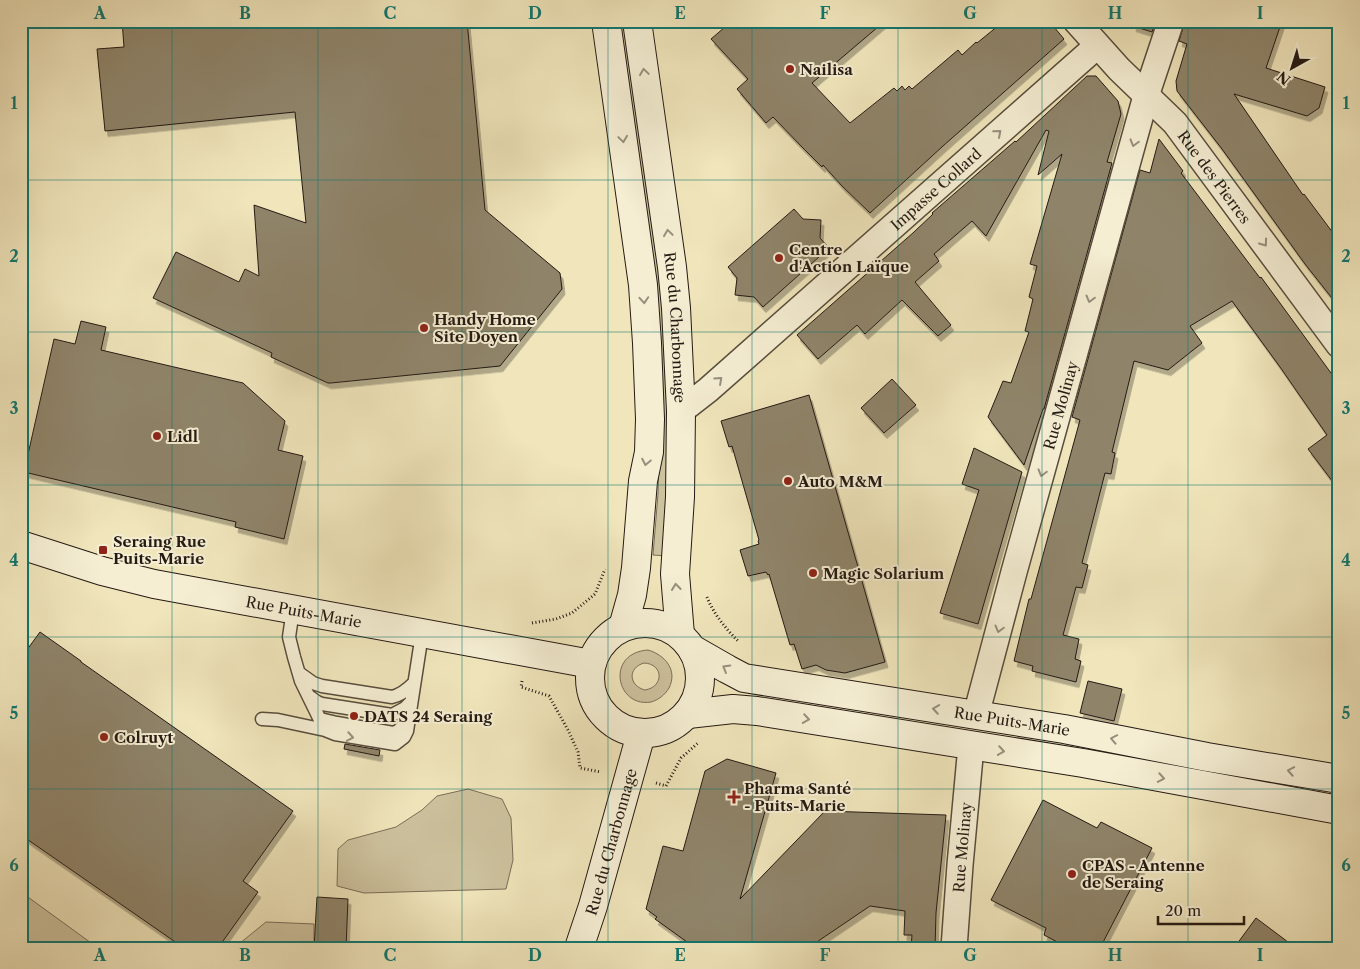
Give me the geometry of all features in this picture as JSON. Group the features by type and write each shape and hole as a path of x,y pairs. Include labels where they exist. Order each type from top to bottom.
{"street":[{"name":"Rue du Charbonnage","path":"606,21 643,285 650,392 648,452 643,481 636,568 632,595 623,627"},
{"name":"Rue du Charbonnage","path":"637,21 672,267 680,363 680,497 675,574 686,642 699,664 702,674 697,699 688,714"},
{"name":"Rue des Pierres","path":"1076,21 1097,46 1175,123 1339,345"},
{"name":"Rue Molinay","path":"976,715 1146,96 1171,21"},
{"name":"Impasse Collard","path":"681,411 708,390 1097,46"},
{"name":"Rue Puits-Marie","path":"21,545 102,571 154,584 591,664"},
{"path":"686,642 663,626 656,624 643,622 623,627 603,642 591,664 590,680 592,696 600,711 611,722 625,730 641,734 658,732 675,725 688,714"},
{"name":"Rue Puits-Marie","path":"686,642 744,678 1064,729 1198,755 1339,779"},
{"name":"Rue Puits-Marie","path":"688,714 733,709 767,713 1083,764 1339,810"},
{"name":"Rue du Charbonnage","path":"580,948 641,734"},
{"name":"Rue Molinay","path":"954,948 971,746"}],"lane":[{"path":"293,610 289,637 301,681 323,724"},
{"path":"262,719 323,724 337,723 392,732 398,731 408,721 422,634"},
{"path":"299,673 313,683 392,697 405,692 414,683"},
{"path":"310,697 322,704 392,715 398,713 411,702"}],"path":[{"path":"532,623 556,620 572,613 595,594 607,564"},
{"path":"706,595 728,630 744,645"},
{"path":"521,687 549,696 578,752 580,768"},
{"path":"666,786 682,758 703,739"}],"shaded area":[{"path":"615,21 628,21 670,358 667,556 653,555 659,457"},
{"path":"648,650 654,652 664,659 671,669 672,675 669,688 659,699 651,702 639,702 630,697 623,689 620,679 621,669 625,660 634,653","holes":["644,663 651,664 658,671 659,676 656,685 645,690 636,685 632,677 639,665"]},
{"path":"468,789 502,799 511,818 513,860 506,889 364,893 337,886 338,849 348,840 396,827 422,810 437,796"},
{"path":"21,892 98,948 21,948"},
{"path":"266,922 314,924 314,948 234,948"}],"building":[{"path":"122,21 467,21 485,210 560,273 562,289 500,366 331,383 271,357 272,353 153,298 176,252 239,282 245,269 259,276 254,205 306,223 295,112 105,131 97,49 124,47"},
{"path":"732,21 885,21 812,83 850,123 894,88 897,91 902,86 905,90 909,86 912,89 958,50 962,55 1004,21 1049,21 1064,39 870,213 773,117 766,123 737,89 748,79 711,39"},
{"path":"1134,21 1156,21 1152,32 1133,26"},
{"path":"1185,21 1282,21 1266,68 1325,87 1319,108 1307,116 1234,94 1303,195 1339,241 1339,307 1177,91 1176,81 1187,44 1179,41"},
{"path":"1087,76 1096,76 1118,101 1121,114 1107,162 1112,163 1044,409 1024,465 988,417 1003,381 1011,383 1029,332 1025,331 1033,299 1029,297 1037,266 1030,264 1062,154 1038,175 1049,131 1046,130 986,236 972,221 934,254 939,261 915,282 951,325 938,336 902,300 865,334 857,325 818,359 797,335 914,232 932,213 1016,142"},
{"path":"1159,139 1183,171 1181,173 1261,277 1339,384 1339,490 1308,449 1327,435 1232,301 1190,326 1202,343 1168,370 1134,361 1112,452 1115,453 1111,474 1105,473 1082,563 1088,565 1082,588 1076,587 1063,635 1079,639 1075,659 1081,661 1076,682 1032,671 1033,666 1014,661 1029,599 1031,599 1080,420 1072,417 1140,170 1150,173"},
{"name":"Centre d'Action Laïque","path":"794,209 803,219 821,220 820,238 829,248 763,307 754,297 735,295 737,278 728,267"},
{"name":"Lidl","path":"81,321 106,327 101,350 243,383 285,421 278,450 303,456 284,539 235,527 236,522 24,472 54,339 75,344"},
{"path":"892,379 916,405 884,433 861,408"},
{"path":"809,395 885,662 845,673 826,670 816,665 802,669 794,644 790,645 769,574 766,572 748,576 740,550 759,544 759,540 732,446 729,447 721,421"},
{"path":"974,448 1022,472 978,624 940,613 979,490 962,484"},
{"name":"Colruyt","path":"40,632 293,811 243,881 258,892 218,948 184,948 21,835 21,658"},
{"path":"1088,681 1122,689 1114,721 1080,713"},
{"path":"345,744 380,750 379,756 344,749"},
{"path":"727,759 776,773 740,899 825,811 946,815 936,913 935,948 911,948 912,935 904,935 905,911 870,906 808,948 693,948 655,919 657,917 646,909 663,846 683,851 705,771"},
{"name":"CPAS - Antenne de Seraing","path":"1043,800 1097,828 1101,822 1152,848 1100,948 1069,948 1044,935 1046,928 991,900"},
{"path":"317,897 348,899 346,948 314,948"},
{"path":"1256,918 1296,948 1234,948"}],"place":[{"name":"Nailisa","path":"790,69"},
{"name":"Centre d'Action Laïque","path":"779,258"},
{"name":"Handy Home Site Doyen","path":"424,328"},
{"name":"Lidl","path":"157,436"},
{"name":"Auto M&M","path":"788,481"},
{"name":"Seraing Rue Puits-Marie","path":"103,550"},
{"name":"Magic Solarium","path":"813,573"},
{"name":"DATS 24 Seraing","path":"354,716"},
{"name":"Colruyt","path":"104,737"},
{"name":"Pharma Santé - Puits-Marie","path":"734,797"},
{"name":"CPAS - Antenne de Seraing","path":"1072,874"}]}
